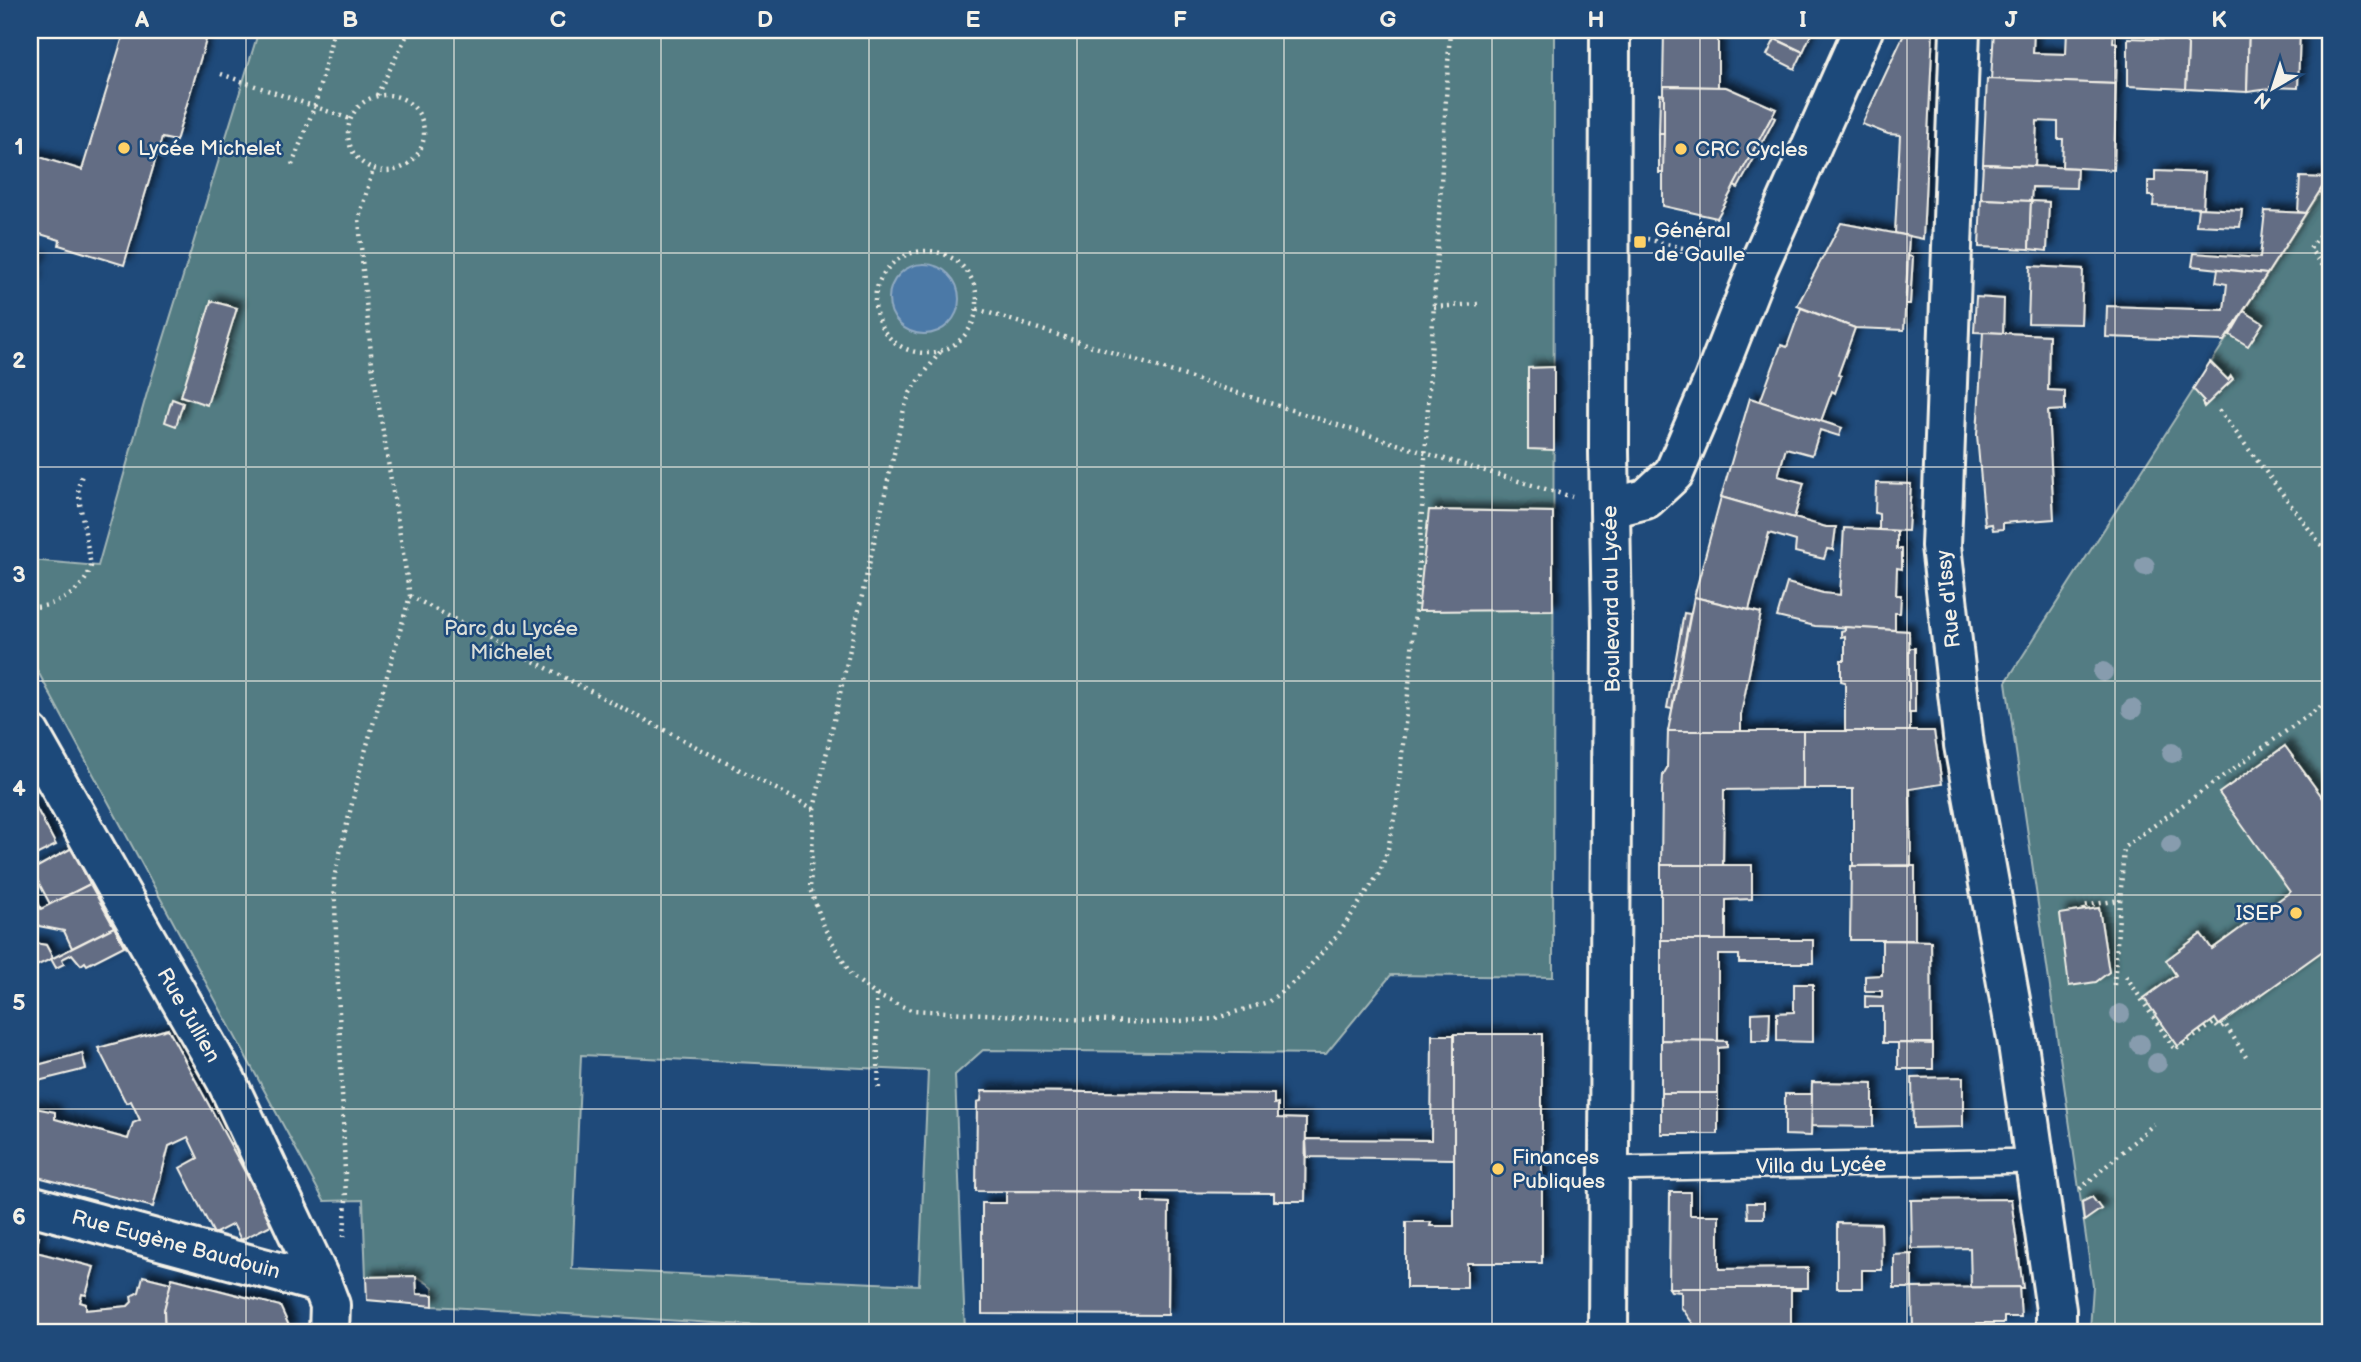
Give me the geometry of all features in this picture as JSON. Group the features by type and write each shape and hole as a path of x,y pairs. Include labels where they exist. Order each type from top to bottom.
{"street":[{"name":"Boulevard du Lycée","path":"1608,1332 1612,627 1610,30"},
{"path":"1610,508 1646,499 1674,473 1758,267 1863,30"},
{"name":"Rue d'Issy","path":"1960,30 1941,546 1964,745 2018,1044 2056,1310 2056,1332"},
{"name":"Rue Jullien","path":"30,734 226,1080 327,1307"},
{"name":"Rue Eugène Baudouin","path":"30,1205 327,1307"}],"lane":[{"name":"Villa du Lycée","path":"1608,1169 2034,1161"}],"path":[{"path":"292,165 315,106 334,30"},
{"path":"940,352 910,393 904,409 814,809 810,889 825,929 852,975 876,995 911,1010 1146,1023 1213,1019 1268,1002 1299,978 1338,935 1380,872 1388,849 1397,803 1410,675 1450,30"},
{"path":"376,96 408,33"},
{"path":"221,74 350,119"},
{"path":"376,96 402,98 420,115 424,141 419,153 399,169 373,169 362,163 354,154 347,131 350,119 365,101 376,96"},
{"path":"344,1240 346,1200 334,878 361,766 410,596 372,364 362,260 359,218 373,169"},
{"path":"2331,218 2310,249 2331,276"},
{"path":"1609,229 1758,267"},
{"path":"916,251 932,251 948,256 962,265 971,278 977,309 965,336 954,346 940,352 924,354 907,350 893,342 882,329 875,314 874,297 878,281 887,267 900,257 916,251"},
{"path":"1433,307 1478,304"},
{"path":"977,309 1425,453 1610,508"},
{"path":"2219,410 2331,558"},
{"path":"30,607 72,595 88,576 91,566 78,487 83,472"},
{"path":"410,596 814,809"},
{"path":"2114,985 2124,847 2331,699"},
{"path":"2084,910 2083,906 2120,900"},
{"path":"2126,976 2175,1049 2214,1023 2219,1029 2225,1024 2246,1056"},
{"path":"876,995 879,1093"},
{"path":"2080,1189 2154,1124"},
{"path":"2326,1197 2331,1204"}],"green space":[{"name":"Parc du Lycée Michelet","path":"259,30 1554,30 1553,977 1391,975 1326,1054 983,1050 955,1075 965,1332 864,1332 433,1306 433,1287 416,1276 366,1277 363,1200 324,1201 30,657 30,560 98,566 147,393","holes":["581,1055 928,1071 919,1285 572,1269"]},
{"path":"2331,176 2331,1332 2092,1332 2093,1286 2006,682"}],"water":[{"path":"924,264 949,274 959,299 949,324 924,334 899,324 889,299 899,274"}],"building":[{"name":"Lycée Michelet","path":"125,30 209,30 176,141 162,138 124,265 59,245 60,240 30,231 30,154 82,170"},
{"path":"1664,30 1718,30 1718,87 1663,86"},
{"path":"1757,30 1813,30 1803,52"},
{"path":"1906,30 1933,30 1923,239 1895,233 1900,135 1888,134 1862,124"},
{"path":"1994,30 2034,30 2033,53 2066,54 2067,30 2210,30 2210,35 2114,31 2113,42 2117,43 2116,84 1991,80"},
{"path":"2210,30 2249,30 2247,92 2186,89 2188,45 2183,40 2183,34 2210,35"},
{"path":"2249,30 2300,30 2298,88 2270,87 2247,92"},
{"path":"2128,38 2183,40 2188,45 2186,89 2128,86"},
{"path":"1775,39 1803,52 1795,69 1767,55"},
{"path":"1987,79 2116,84 2114,170 2062,167 2063,139 2058,139 2058,122 2037,121 2035,166 1983,164"},
{"path":"1663,86 1726,87 1776,109 1717,218 1663,206"},
{"path":"1660,94 1664,95 1664,134 1659,134"},
{"path":"1772,116 1775,118 1757,153 1753,151"},
{"path":"1659,134 1664,134 1663,173 1659,173"},
{"path":"1753,151 1757,153 1738,188 1734,186"},
{"path":"1983,164 2077,168 2076,188 2032,187 2031,201 1981,199"},
{"path":"2155,171 2205,173 2203,208 2153,206 2154,196 2148,196 2148,181 2155,181"},
{"path":"2300,177 2328,178 2306,213 2298,212"},
{"path":"1981,199 2031,201 2029,249 1979,247"},
{"path":"2031,201 2049,202 2047,251 2029,249"},
{"path":"2198,208 2242,210 2240,227 2196,225"},
{"path":"2265,211 2306,213 2267,274 2192,266 2194,253 2260,258"},
{"path":"1841,223 1909,236 1904,330 1855,328 1797,306"},
{"path":"30,256 40,259 31,279 34,279 32,286 30,285"},
{"path":"1908,256 1913,257 1910,304 1906,304"},
{"path":"2030,266 2083,269 2081,324 2028,323"},
{"path":"2218,269 2267,274 2224,341 2106,337 2107,306 2224,310 2227,284 2216,282"},
{"path":"1976,297 2004,299 2003,333 1974,332"},
{"path":"211,301 237,308 207,405 181,396"},
{"path":"1801,308 1855,328 1838,375 1841,376 1835,393 1832,391 1821,421 1760,402 1781,345 1787,347"},
{"path":"2244,311 2263,323 2248,346 2230,335"},
{"path":"1983,332 2049,335 2048,390 2065,391 2065,410 2048,411 2054,519 2003,523 2003,529 1993,530 1992,524 1985,525 1977,435"},
{"path":"2210,362 2228,380 2231,376 2233,379 2204,407 2204,401 2193,389"},
{"path":"1554,367 1554,450 1528,449 1528,368"},
{"path":"1750,398 1842,428 1839,436 1820,430 1812,455 1786,448 1778,476 1804,483 1794,518 1721,497"},
{"path":"172,399 183,403 176,426 165,422"},
{"path":"1876,483 1911,484 1908,531 1879,530 1879,514 1875,513"},
{"path":"1721,497 1826,527 1836,527 1833,550 1827,549 1824,559 1795,552 1796,541 1769,533 1749,610 1694,597"},
{"path":"1429,510 1553,512 1553,610 1418,611"},
{"path":"1844,528 1897,531 1897,549 1902,549 1902,569 1897,568 1896,595 1901,595 1900,613 1895,613 1895,630 1815,626 1777,617 1787,583 1840,595"},
{"path":"1694,597 1761,613 1741,714 1741,731 1668,731"},
{"path":"1684,613 1690,614 1672,709 1667,708"},
{"path":"1845,627 1909,631 1910,731 1845,731 1845,682 1841,681 1841,660 1845,660 1845,636 1841,637 1841,631 1845,630"},
{"path":"1909,648 1915,648 1915,713 1909,713"},
{"path":"1668,731 1803,731 1803,789 1724,790 1723,865 1661,865 1662,790 1663,775 1667,768"},
{"path":"1803,731 1934,731 1942,784 1910,789 1911,865 1853,866 1853,789 1803,789"},
{"name":"ISEP","path":"2285,746 2331,809 2331,945 2219,1025 2215,1019 2178,1046 2144,998 2176,975 2166,960 2201,934 2212,949 2290,892 2219,793"},
{"path":"30,796 56,845 30,858"},
{"path":"72,848 90,884 50,904 32,870"},
{"path":"1661,865 1752,865 1752,899 1726,900 1726,940 1661,940"},
{"path":"1851,866 1915,866 1915,940 1850,940"},
{"path":"90,884 114,927 72,948 64,931 39,926 33,914 30,916 30,898 35,896 41,909"},
{"path":"2099,908 2109,972 2096,982 2069,986 2060,914"},
{"path":"114,927 124,946 87,965 85,962 81,965 72,954 62,959 64,964 56,968 51,959"},
{"path":"1661,940 1813,940 1813,963 1739,963 1739,955 1718,955 1718,1041 1661,1040"},
{"path":"1882,940 1931,941 1932,1043 1883,1043 1883,1007 1865,1007 1865,996 1882,997 1882,991 1865,991 1865,976 1882,975"},
{"path":"30,942 46,945 53,958 30,969"},
{"path":"1794,984 1813,984 1813,1042 1777,1041 1777,1013 1794,1012"},
{"path":"1770,1012 1769,1041 1752,1041 1752,1013"},
{"path":"168,1029 273,1224 241,1240 233,1224 214,1234 180,1168 198,1158 188,1137 169,1146 153,1207 30,1175 30,1107 55,1112 55,1119 128,1139 133,1123 140,1120 131,1101 126,1103 98,1048"},
{"name":"Finances Publiques","path":"1454,1034 1542,1034 1542,1263 1467,1263 1467,1288 1406,1288 1406,1222 1454,1226"},
{"path":"1432,1035 1454,1035 1454,1159 1307,1157 1306,1139 1431,1140"},
{"path":"1661,1040 1727,1041 1727,1047 1718,1048 1718,1093 1661,1093"},
{"path":"1898,1043 1933,1044 1933,1069 1898,1069"},
{"path":"82,1053 86,1069 30,1083 30,1067"},
{"path":"1963,1077 1963,1127 1913,1128 1912,1078"},
{"path":"1812,1082 1873,1083 1873,1127 1811,1126"},
{"path":"982,1091 1274,1094 1274,1104 1278,1103 1278,1118 1306,1119 1305,1201 1274,1201 1274,1193 976,1191 977,1102 981,1101"},
{"path":"1661,1093 1718,1093 1718,1134 1661,1134"},
{"path":"1785,1094 1812,1094 1811,1136 1785,1135"},
{"path":"1006,1191 1143,1192 1143,1202 1169,1203 1168,1315 982,1314 982,1203 1006,1203"},
{"path":"1670,1192 1690,1192 1690,1215 1719,1215 1719,1269 1808,1268 1808,1288 1669,1288"},
{"path":"2092,1197 2101,1209 2084,1221 2082,1202"},
{"path":"2011,1199 2023,1288 1971,1287 1970,1248 1912,1249 1911,1200"},
{"path":"1747,1203 1764,1203 1764,1218 1748,1218"},
{"path":"1837,1223 1881,1224 1882,1270 1862,1270 1862,1288 1837,1288"},
{"path":"30,1235 39,1237 30,1273"},
{"path":"37,1246 36,1252 94,1267 86,1295 82,1294 80,1302 86,1304 86,1310 128,1306 132,1302 131,1296 139,1292 143,1276 171,1283 164,1310 165,1331 124,1332 124,1329 30,1332 30,1273"},
{"path":"1912,1254 1912,1288 1894,1288 1894,1255"},
{"path":"416,1276 417,1294 433,1295 433,1306 367,1300 366,1277"},
{"path":"172,1278 280,1306 290,1328 288,1332 165,1332 164,1310"},
{"path":"2019,1287 2021,1317 2004,1317 2004,1323 1977,1323 1977,1332 1913,1332 1912,1288"},
{"path":"1669,1288 1800,1290 1791,1290 1791,1332 1699,1332 1681,1307 1681,1292 1671,1291"}],"place":[{"name":"Lycée Michelet","path":"124,148"},
{"name":"CRC Cycles","path":"1681,149"},
{"name":"Général de Gaulle","path":"1640,242"},
{"name":"ISEP","path":"2296,913"},
{"name":"Finances Publiques","path":"1498,1169"}]}
